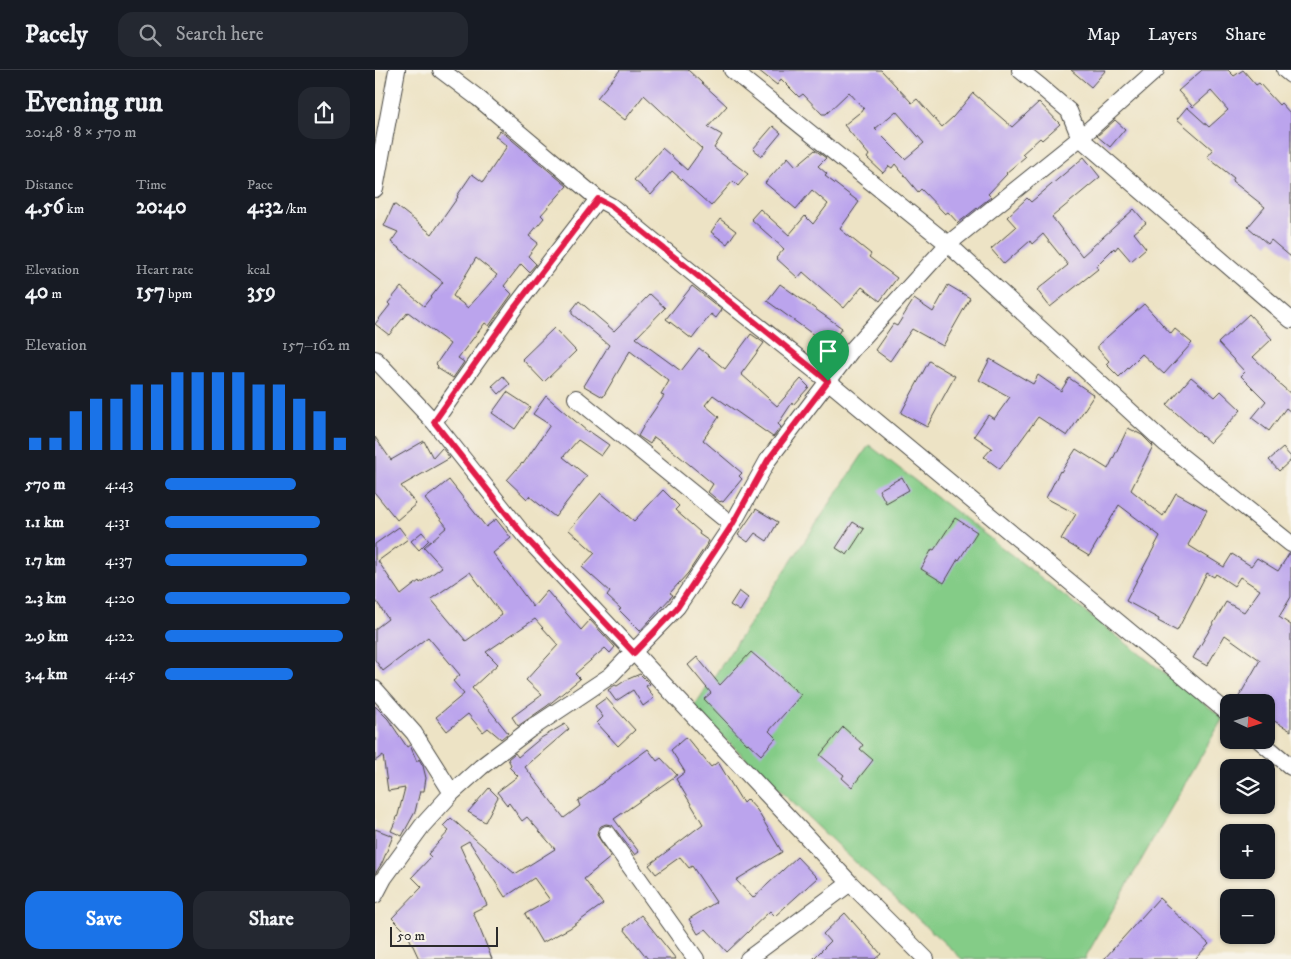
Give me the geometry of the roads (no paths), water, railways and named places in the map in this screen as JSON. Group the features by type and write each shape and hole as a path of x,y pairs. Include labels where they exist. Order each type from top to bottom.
{"street":[{"path":"375,189 397,70"},
{"path":"441,70 479,98 598,199 611,206 828,381 1220,707"},
{"path":"732,70 948,244 1166,444 1291,544"},
{"path":"1020,70 1041,86 1069,112 1080,138 1291,320"},
{"path":"375,894 422,826 452,793 481,767 529,730 610,676 677,608 732,525 768,460 851,351 948,244 1080,138 1156,70"},
{"path":"1285,70 1291,75"},
{"path":"434,422 515,307 598,199"},
{"path":"375,359 434,422 524,536 850,883 926,959"},
{"path":"577,398 732,525"},
{"path":"375,689 414,733 452,793"},
{"path":"1270,749 1291,767"},
{"path":"607,834 696,959"},
{"path":"748,959 850,883"}]}
